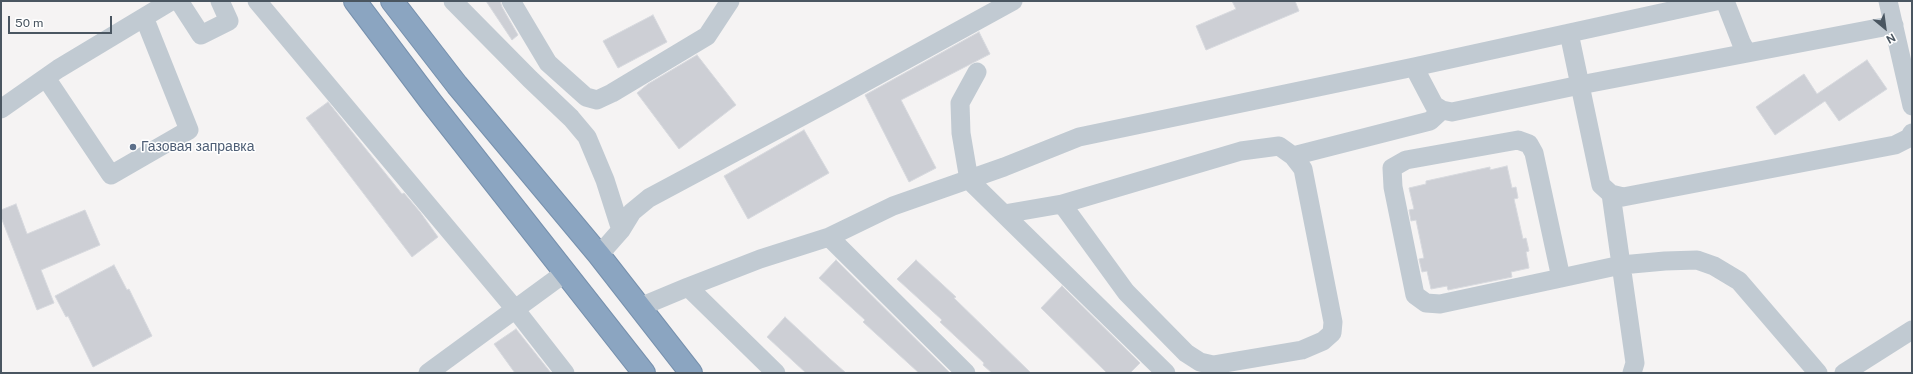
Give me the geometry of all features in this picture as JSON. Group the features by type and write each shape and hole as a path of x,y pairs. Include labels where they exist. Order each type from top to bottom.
{"highway":[{"path":"355,1 431,102 644,373"},
{"path":"392,1 457,85 598,255 691,373"}],"street":[{"path":"1,109 46,78 171,1"},
{"path":"179,1 201,35 230,21 220,1"},
{"path":"258,1 515,309 565,373"},
{"path":"453,1 571,118 587,137 605,180 621,230"},
{"path":"511,1 548,63 586,97 597,100 612,93 707,36 730,1"},
{"path":"598,255 621,230 632,212 649,198 1013,1"},
{"path":"640,307 688,286 760,259 830,237 892,206 929,192 969,180 1079,137 1414,67 1716,1"},
{"path":"1724,1 1741,42 1748,53"},
{"path":"1888,1 1912,106"},
{"path":"46,78 111,175 189,130 144,17"},
{"path":"1414,67 1434,105 1442,110 1452,112 1580,84 1894,25"},
{"path":"1569,33 1601,185 1611,194 1623,197 1895,145 1909,138 1912,133"},
{"path":"977,72 960,103 961,133 969,180 1166,373"},
{"path":"1293,156 1430,121 1442,110"},
{"path":"1561,278 1534,153 1529,144 1518,140 1406,160 1392,168 1393,187 1415,295 1426,303 1440,304 1561,278 1621,265 1697,260 1714,266 1739,281 1818,373"},
{"path":"1004,214 1062,204 1241,151 1278,146 1293,156 1303,169 1333,322 1332,333 1323,341 1302,350 1213,365 1200,362 1186,353 1126,292 1062,204"},
{"path":"1611,194 1635,363 1632,373"},
{"path":"830,237 966,373"},
{"path":"428,373 566,272"},
{"path":"688,286 776,373"},
{"path":"1844,373 1912,330"}],"building":[{"path":"486,1 500,1 518,35 512,40"},
{"path":"1232,1 1295,1 1299,11 1206,50 1196,26 1236,9"},
{"path":"653,15 667,42 618,68 603,41"},
{"path":"979,32 990,54 901,100 936,168 909,182 865,95"},
{"path":"697,55 736,105 679,149 637,93 648,84"},
{"path":"1867,60 1887,89 1839,121 1825,101 1775,135 1756,107 1804,74 1817,94"},
{"path":"328,102 402,194 404,193 420,212 438,237 412,257 306,118"},
{"path":"804,130 829,173 748,219 724,176"},
{"path":"1507,166 1512,188 1516,187 1518,198 1514,199 1523,239 1526,238 1529,251 1526,252 1529,268 1511,272 1512,277 1448,290 1447,286 1431,289 1427,271 1422,272 1419,259 1424,258 1416,220 1411,221 1409,210 1414,209 1409,188 1426,184 1426,181 1490,167 1490,170"},
{"path":"16,204 27,234 85,210 100,245 41,270 54,303 37,310 1,217 1,210"},
{"path":"836,260 950,373 919,373 863,322 865,320 819,278"},
{"path":"916,260 956,297 954,298 1031,373 992,373 983,365 984,363 940,322 942,320 897,279"},
{"path":"114,265 127,290 129,289 152,336 93,367 68,316 66,317 55,296"},
{"path":"1062,286 1140,363 1130,373 1107,373 1041,308"},
{"path":"785,317 846,373 806,373 767,337"},
{"path":"516,329 551,373 515,373 494,344"}],"place":[{"name":"Газовая заправка","path":"133,147"}]}
